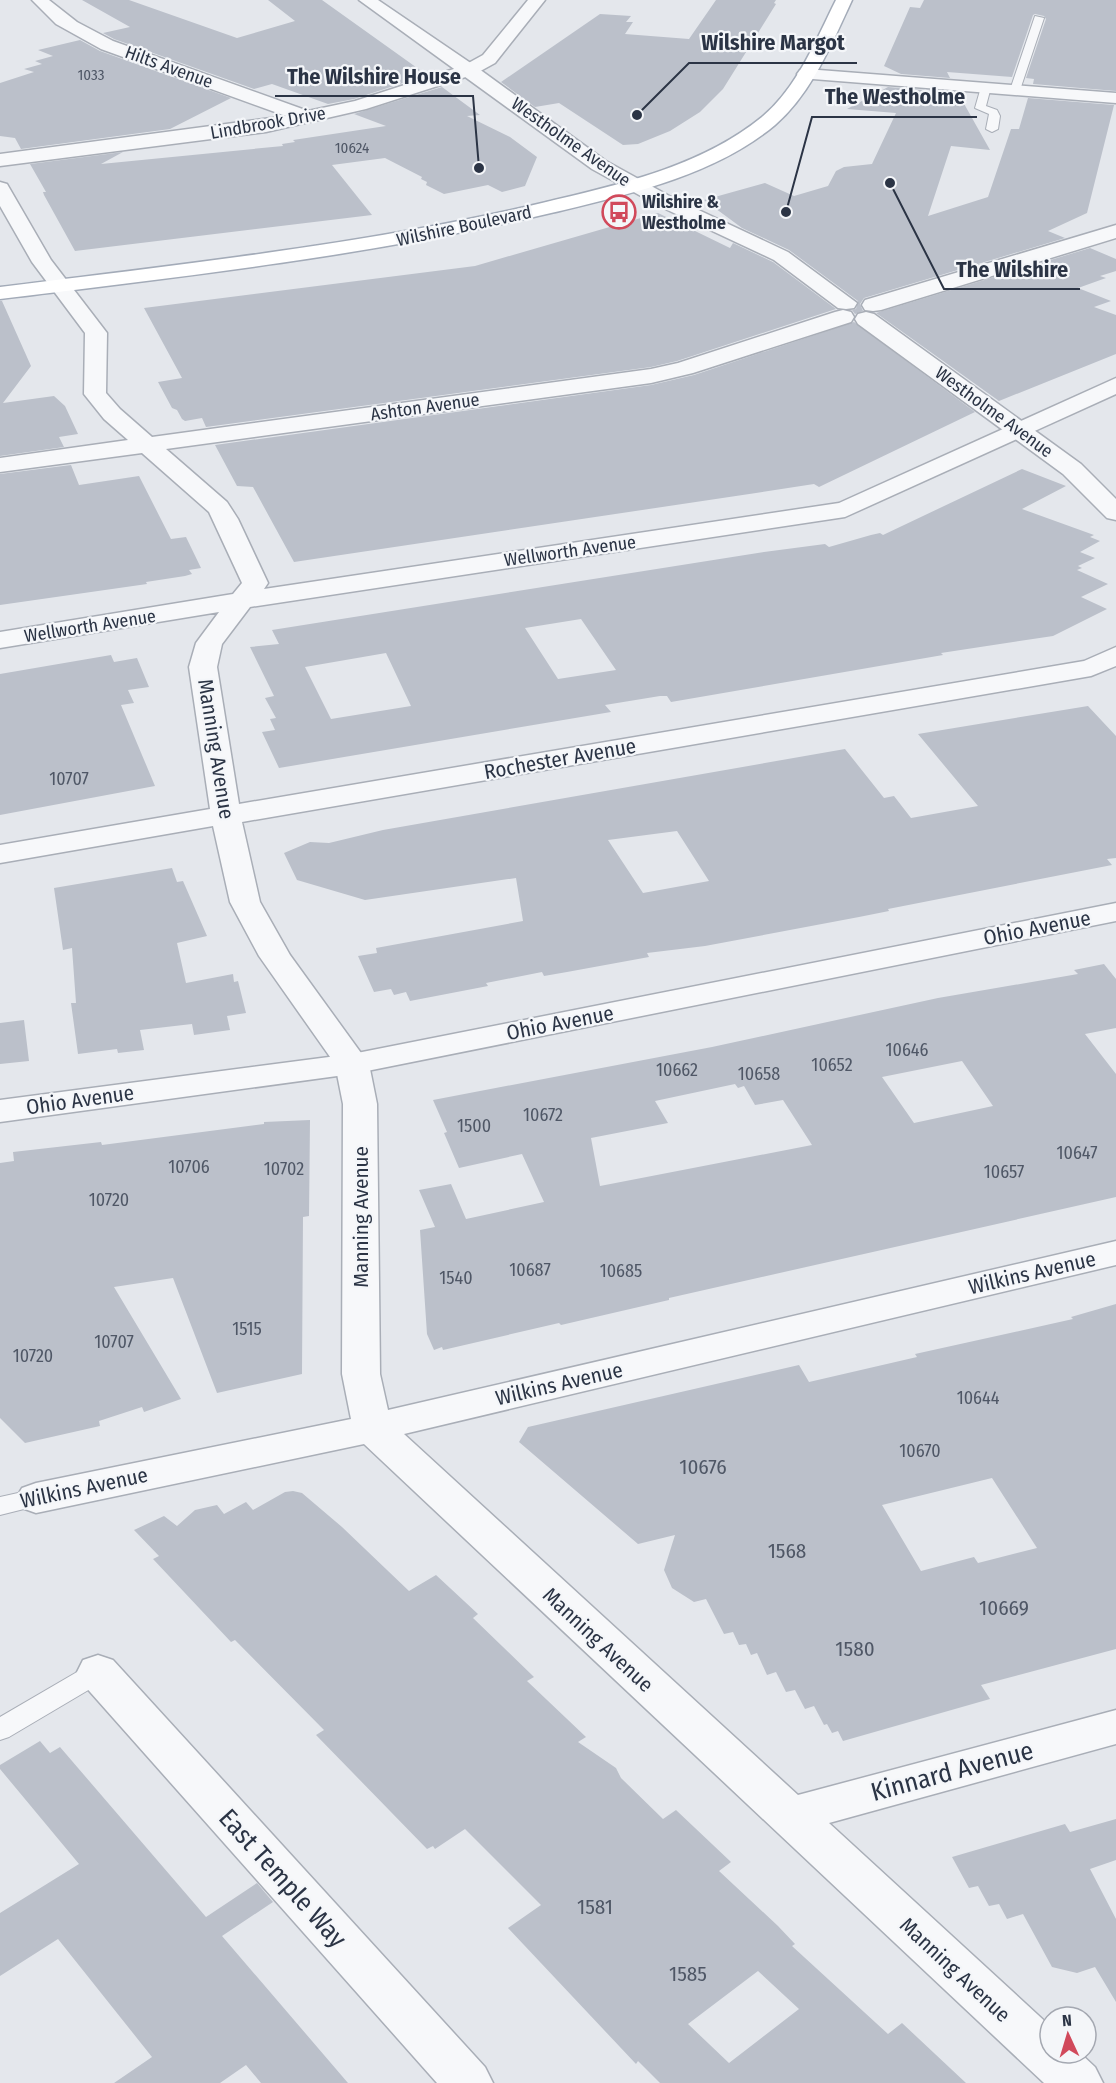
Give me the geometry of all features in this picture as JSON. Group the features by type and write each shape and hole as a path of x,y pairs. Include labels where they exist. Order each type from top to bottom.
{"main road":[{"name":"Wilshire Boulevard","path":"0,293 297,257 380,244 493,222 632,185 710,156 735,144 769,121 785,105 806,74 844,0"}],"street":[{"name":"Hilts Avenue","path":"40,0 56,16 79,32 107,45 307,117"},
{"name":"Westholme Avenue","path":"367,0 469,70 600,165 632,185 781,256 845,310"},
{"name":"Lindbrook Drive","path":"0,160 220,133 360,105 469,70 489,59 537,0"},
{"path":"806,74 1116,98"},
{"name":"Manning Avenue","path":"0,188 42,262 96,333 94,394 112,414 218,507 226,519 255,583 209,643 203,667 226,816 245,902 275,956 352,1064 360,1104 362,1374 372,1428 1078,2083"},
{"path":"845,310 869,312 1116,231"},
{"name":"Ashton Avenue","path":"0,465 651,376 685,368 845,310"},
{"name":"Westholme Avenue","path":"869,312 1018,430 1072,469 1116,513"},
{"name":"Wellworth Avenue","path":"0,640 243,600 845,510 1116,385"},
{"name":"Rochester Avenue","path":"0,854 1091,668 1116,655"},
{"name":"Ohio Avenue","path":"0,1111 352,1064 1116,912"},
{"name":"Wilkins Avenue","path":"36,1498 372,1428 1116,1253"},
{"name":"East Temple Way","path":"98,1672 468,2083"},
{"name":"Kinnard Avenue","path":"788,1816 1116,1727"}],"lane":[{"path":"1015,90 1039,18"},
{"path":"986,87 980,108 993,112 995,116 992,129"},
{"name":"Wilkins Avenue","path":"0,1506 36,1498"},
{"path":"0,1730 98,1672"}],"building":[{"path":"82,0 129,0 237,38 295,21 268,0 322,0 427,75 354,99 328,104 272,84 254,89 114,39 103,33 130,27"},
{"path":"716,0 776,0 774,3 776,4 723,89 700,112 670,131 638,144 623,145 559,103 535,107 501,82 600,14 631,16 626,22 633,22 625,34 689,39"},
{"path":"924,0 1116,0 1116,91 1033,84 1034,79 1026,78 1046,19 1044,16 1035,14 1012,77 947,72 950,78 901,74 884,66 910,7 920,8"},
{"path":"80,40 100,51 231,98 170,129 21,149 15,138 0,136 0,83 34,72 24,69 42,64 35,61 53,56 38,50"},
{"path":"442,87 480,115 467,116 510,137 537,157 525,186 502,192 488,185 444,194 426,185 427,182 421,179 422,177 385,158 332,165 372,215 75,251 44,195 43,192 46,192 30,164 123,152 101,164 283,146 282,144 295,142 293,140 386,126 354,114"},
{"path":"888,87 958,93 990,150 951,146 928,216 988,197 1011,129 1019,129 1028,98 1114,105 1087,213 1048,231 1065,238 864,298 860,304 863,311 855,314 852,310 856,309 858,301 789,250 742,228 704,200 765,183 794,196 828,186 836,171 844,167 872,164 896,113 847,109"},
{"path":"658,213 730,248 733,243 773,262 836,309 677,361 651,367 206,427 202,418 185,421 182,419 177,410 172,408 158,382 182,378 144,308 475,266"},
{"path":"1090,248 1116,259 1116,271 1100,276 1106,278 1078,288 1111,301 1094,307 1116,315 1116,354 999,401 876,313"},
{"path":"0,301 2,301 31,366 3,403 54,396 65,406 78,434 59,437 64,447 0,456"},
{"path":"854,322 975,412 819,487 814,484 294,562 253,487 237,486 215,445 651,385 694,375"},
{"path":"71,465 79,485 139,476 171,539 186,537 201,568 189,570 192,574 146,582 147,584 0,605 0,474"},
{"path":"1022,469 1066,486 1022,509 1094,535 1090,537 1100,541 1080,552 1095,558 1078,566 1082,568 1077,570 1108,584 1081,597 1107,609 1053,636 941,653 943,655 671,702 667,696 660,696 605,705 611,712 279,768 262,732 275,730 270,719 276,718 265,698 274,696 250,647 279,644 272,630 764,552 825,544 829,547 880,533 883,535","holes":["581,619 616,670 558,679 525,628","386,653 411,706 331,719 305,667"]},
{"path":"111,655 114,662 137,658 149,687 128,690 134,703 121,705 155,786 0,815 0,674"},
{"path":"1088,706 1116,736 1116,858 1107,859 1112,865 888,909 889,911 859,917 705,946 647,953 649,957 544,976 542,972 486,983 488,986 410,1001 406,992 394,995 391,989 374,992 358,956 377,953 376,948 523,921 516,878 365,900 297,880 284,853 310,842 329,843 383,830 845,749 884,798 894,796 911,818 978,806 918,734","holes":["677,831 709,881 643,893 608,840"]},
{"path":"172,868 177,882 183,881 207,936 177,943 186,983 233,974 234,982 238,981 246,1013 227,1016 230,1030 194,1035 192,1024 140,1030 144,1050 118,1053 117,1049 78,1054 71,1003 76,1003 72,948 63,950 54,888"},
{"path":"1104,964 1116,979 1116,1028 1085,1034 1116,1074 1116,1197 669,1298 669,1300 561,1325 559,1323 443,1350 442,1347 434,1350 427,1334 420,1230 435,1227 419,1190 451,1184 466,1219 544,1202 522,1154 459,1168 433,1100 712,1047 938,998 1078,974 1074,970","holes":["962,1061 993,1106 914,1123 882,1077","735,1084 738,1088 744,1086 755,1105 783,1100 812,1145 600,1186 591,1138 668,1123 655,1101"]},
{"path":"24,1020 29,1061 0,1064 0,1023"},
{"path":"310,1120 309,1216 303,1217 302,1374 217,1393 173,1278 114,1287 181,1399 144,1412 142,1407 99,1421 100,1426 25,1443 0,1418 0,1163 14,1161 13,1152 101,1142 102,1145 264,1124 264,1122"},
{"path":"1116,1304 1116,1649 981,1685 990,1699 843,1741 838,1731 832,1733 827,1724 824,1725 814,1706 805,1709 795,1690 786,1692 776,1672 767,1675 757,1653 751,1655 746,1644 739,1645 733,1632 724,1634 706,1599 694,1602 672,1588 664,1570 675,1535 638,1544 519,1442 528,1427 799,1365 809,1382 917,1357 915,1354 1073,1319 1071,1317","holes":["992,1478 1037,1548 978,1563 974,1557 921,1571 882,1505"]},
{"path":"285,1492 302,1493 342,1527 409,1591 436,1575 478,1614 473,1618 534,1677 527,1681 586,1737 578,1742 616,1768 621,1778 663,1819 676,1810 731,1862 719,1871 778,1926 795,1944 792,1946 888,2034 902,2023 966,2083 660,2083 638,2061 636,2064 508,1928 541,1905 465,1829 435,1849 433,1846 427,1849 316,1735 324,1730 235,1640 231,1642 153,1559 159,1556 134,1530 164,1516 177,1526 195,1510 217,1505 224,1514 246,1502 253,1510","holes":["758,1971 799,2009 729,2063 688,2024"]},
{"path":"40,1741 50,1753 60,1747 206,1917 257,1883 273,1902 222,1936 348,2083 261,2083 246,2065 220,2083 114,2083 152,2057 58,1939 0,1976 0,1913 79,1864 0,1769 0,1765"},
{"path":"1116,1819 1116,1860 1090,1869 1116,1919 1116,2002 1095,1967 1077,1973 1052,1967 1023,1914 1007,1919 999,1904 989,1906 978,1886 969,1888 952,1857 1065,1824 1070,1832"}],"place":[{"name":"Wilshire Margot","path":"637,115"},
{"name":"The Wilshire House","path":"479,168"},
{"name":"The Wilshire","path":"890,183"},
{"name":"Wilshire & Westholme","path":"619,212"},
{"name":"The Westholme","path":"786,212"}]}
